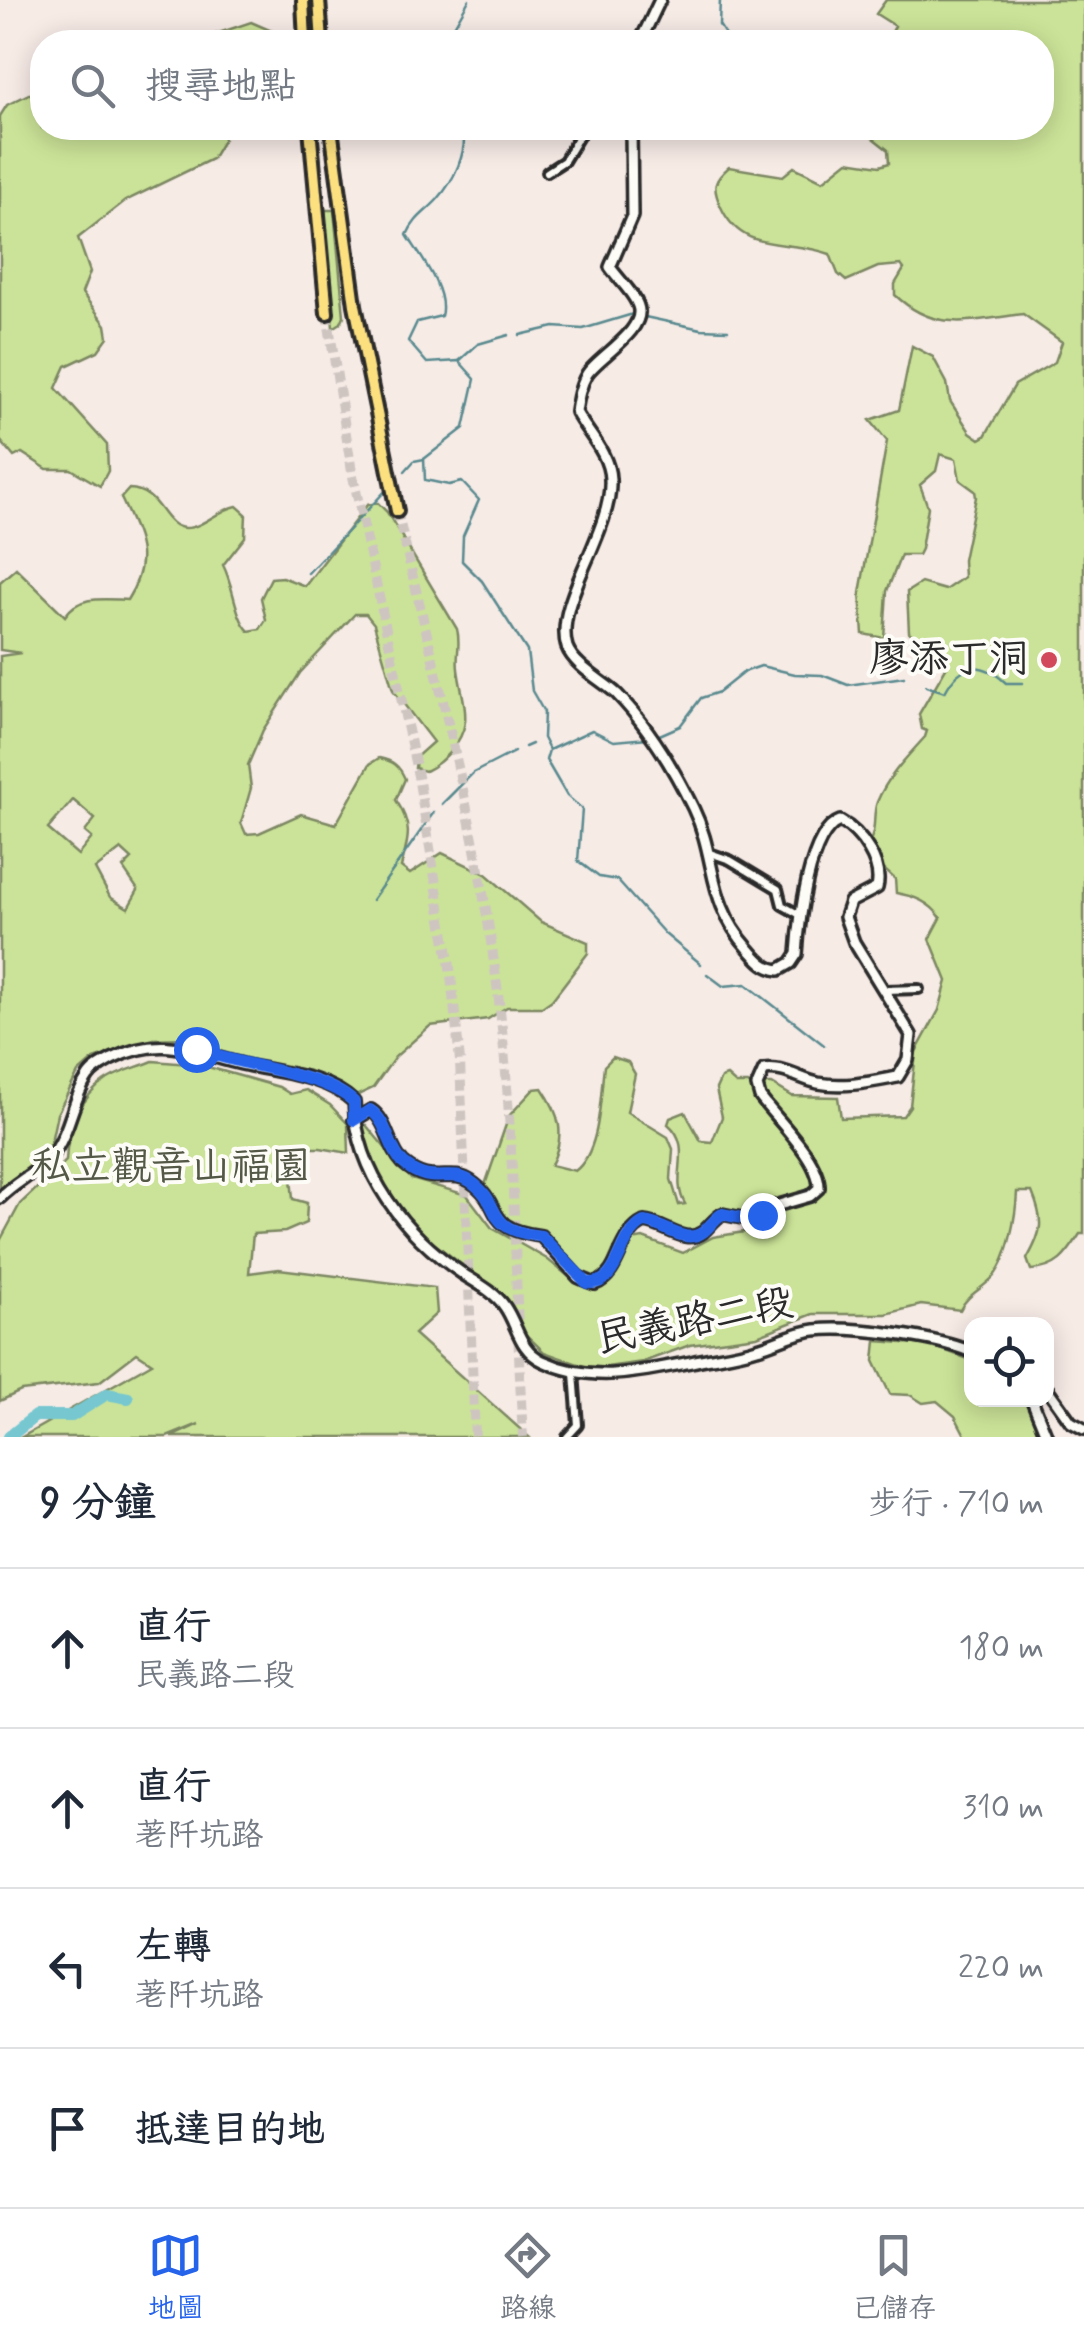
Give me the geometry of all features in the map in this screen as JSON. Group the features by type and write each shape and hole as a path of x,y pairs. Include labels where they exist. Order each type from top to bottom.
{"highway":[{"path":"304,0 305,30"},
{"path":"319,0 321,30"},
{"path":"311,140 327,313"},
{"path":"333,140 355,305 397,511"}],"street":[{"path":"646,30 660,0"},
{"path":"547,172 564,161 577,140"},
{"path":"354,1120 370,1110 378,1114 402,1162 432,1179 464,1178 474,1184 508,1230 541,1236 578,1277 595,1284 614,1269 626,1237 644,1222 691,1237 703,1232 722,1214 752,1220 772,1206 810,1196 820,1188 820,1175 812,1160 760,1097 756,1086 764,1070 774,1068 834,1086 898,1077 908,1060 911,1034 854,942 845,917 850,902 877,888 880,879 862,840 847,825 834,822 823,835 800,915 797,954 779,970 764,965 728,921 715,891 696,813 649,736 619,696 567,646 568,613 602,532 611,478 604,455 576,412 578,396 586,376 631,331 639,316 638,306 610,268 632,216 630,140"},
{"path":"705,852 730,860 778,889 782,905 800,915"},
{"path":"885,990 919,989"},
{"name":"民義路二段","path":"0,1198 45,1164 89,1074 126,1053 150,1046 196,1049 228,1062 331,1086 354,1102 354,1120 366,1162 380,1192 443,1260 495,1296 532,1355 574,1373 628,1374 756,1349 814,1330 924,1338 964,1350"},
{"path":"567,1437 578,1425 574,1373"},
{"path":"1054,1398 1071,1422 1084,1430"},
{"path":"1035,1407 1046,1437"}],"green space":[{"path":"886,0 1084,0 1084,1234 1054,1264 1031,1270 1027,1259 1039,1233 1039,1211 1032,1192 1017,1192 1004,1258 990,1281 960,1310 921,1305 886,1314 813,1314 757,1336 690,1345 643,1362 592,1369 544,1352 521,1330 503,1296 409,1224 393,1205 356,1136 355,1125 366,1125 411,1179 467,1195 492,1228 547,1259 579,1285 596,1291 610,1282 632,1240 643,1238 683,1253 713,1237 744,1232 752,1219 716,1215 701,1231 689,1236 649,1227 629,1229 612,1252 601,1281 590,1282 541,1238 514,1233 484,1202 486,1182 509,1116 534,1089 542,1088 559,1125 551,1165 575,1171 584,1162 595,1137 604,1066 613,1057 628,1062 635,1074 627,1112 668,1137 673,1149 671,1179 679,1205 685,1204 679,1183 680,1142 668,1124 670,1118 685,1112 701,1141 712,1142 722,1117 716,1089 721,1078 727,1076 736,1084 772,1084 792,1096 838,1097 841,1118 903,1116 910,1106 916,1052 939,1010 947,981 930,939 941,918 921,901 896,893 895,879 877,863 870,841 877,802 892,776 925,737 927,731 922,729 919,714 947,666 909,632 907,592 921,583 945,590 964,577 963,560 976,497 975,491 960,480 956,459 940,454 936,471 920,485 928,507 921,549 918,555 901,555 887,591 884,638 863,634 860,593 887,441 870,420 899,410 912,346 933,357 947,383 950,401 970,432 980,439 1015,385 1055,362 1062,342 1023,314 971,321 940,320 925,315 895,295 895,284 904,269 901,265 878,267 846,281 838,274 830,254 754,239 741,232 730,222 715,189 729,167 783,176 794,167 823,181 848,161 880,166 889,163 888,150 875,140 1054,140 1054,30 893,30 895,26 876,14"},
{"path":"251,22 270,30 227,30"},
{"path":"30,94 30,140 223,140 212,159 125,201 78,238 90,272 82,293 106,325 108,337 98,351 66,366 56,388 107,445 108,471 100,486 71,469 47,469 22,453 14,457 0,440 0,116 7,105"},
{"path":"325,210 334,210 344,316 333,328"},
{"path":"129,489 140,491 171,522 185,528 237,506 246,514 245,537 223,565 249,631 260,629 266,620 261,598 271,578 282,577 305,586 367,505 378,503 457,629 465,712 463,731 439,763 425,771 415,768 416,757 433,742 393,690 374,624 366,614 355,614 300,673 263,730 248,765 251,788 241,823 246,834 259,833 301,814 336,824 370,764 379,758 388,761 398,767 405,779 396,800 408,832 401,867 410,874 442,853 486,874 541,922 588,942 588,953 552,1000 542,1007 507,1007 488,1019 430,1026 395,1057 373,1088 354,1097 264,1066 228,1058 184,1038 153,1039 94,1059 78,1073 57,1114 49,1151 40,1164 0,1192 0,656 21,653 0,650 0,582 16,568 65,616 84,601 127,600 140,572 141,560 138,537 121,498","holes":["73,800 95,819 85,832 92,838 78,855 48,829","121,849 132,859 123,868 138,890 128,908 110,897 95,869"]},
{"name":"私立觀音山福園","path":"153,1061 201,1065 279,1087 290,1094 306,1090 330,1105 348,1124 349,1153 304,1148 290,1167 293,1199 307,1203 306,1223 285,1232 253,1234 249,1273 279,1269 435,1288 437,1313 414,1334 529,1437 171,1437 199,1424 167,1437 22,1437 152,1363 137,1353 99,1382 21,1391 0,1401 0,1241 20,1204 66,1161 72,1126 90,1095 113,1076"},
{"path":"876,1341 930,1345 964,1357 964,1407 1031,1407 1042,1437 966,1437 955,1416 937,1401 923,1403 910,1395 890,1394 874,1361"}],"waterway":[{"path":"454,30 469,0"},
{"path":"720,0 722,30"},
{"path":"464,140 454,175 407,235 432,274 442,306 441,316 417,322 408,341 427,363 459,361 475,379 464,428 424,459 425,480 449,485 462,482 479,500 463,536 462,561 482,581 527,651 532,691 544,712 543,738 549,750 546,760 567,796 582,809 578,861 599,877 617,880 665,934 701,964"},
{"path":"520,335 554,327 583,329 633,314"},
{"path":"645,317 701,329 728,330"},
{"path":"459,361 478,344 509,335"},
{"path":"405,471 414,461 424,459"},
{"path":"308,573 389,487"},
{"path":"655,737 680,726 701,698 719,692 744,672 761,666 822,675 848,685 904,677"},
{"path":"926,686 945,692 958,674 973,668 989,671 1006,683 1022,683"},
{"path":"549,750 592,730 614,741 648,738"},
{"path":"525,747 532,744"},
{"path":"442,804 473,773 514,752"},
{"path":"372,900 434,812"},
{"path":"707,974 723,986 746,984 824,1045"},
{"path":"9,1437 35,1416 72,1416 107,1394 128,1398"}],"tunnel":[{"path":"327,313 352,472 418,776 450,967 460,1061 475,1437"},
{"path":"397,511 465,801 496,977 511,1149 523,1437"}],"place":[{"name":"廖添丁洞","path":"1049,660"}],"route":[{"path":"196,1049 228,1062 310,1080 344,1092 354,1102 354,1120 370,1110 378,1114 402,1162 432,1179 455,1176 474,1184 508,1230 541,1236 587,1283 604,1280 614,1269 626,1237 644,1222 691,1237 703,1232 722,1214 752,1220 762,1215"}]}
